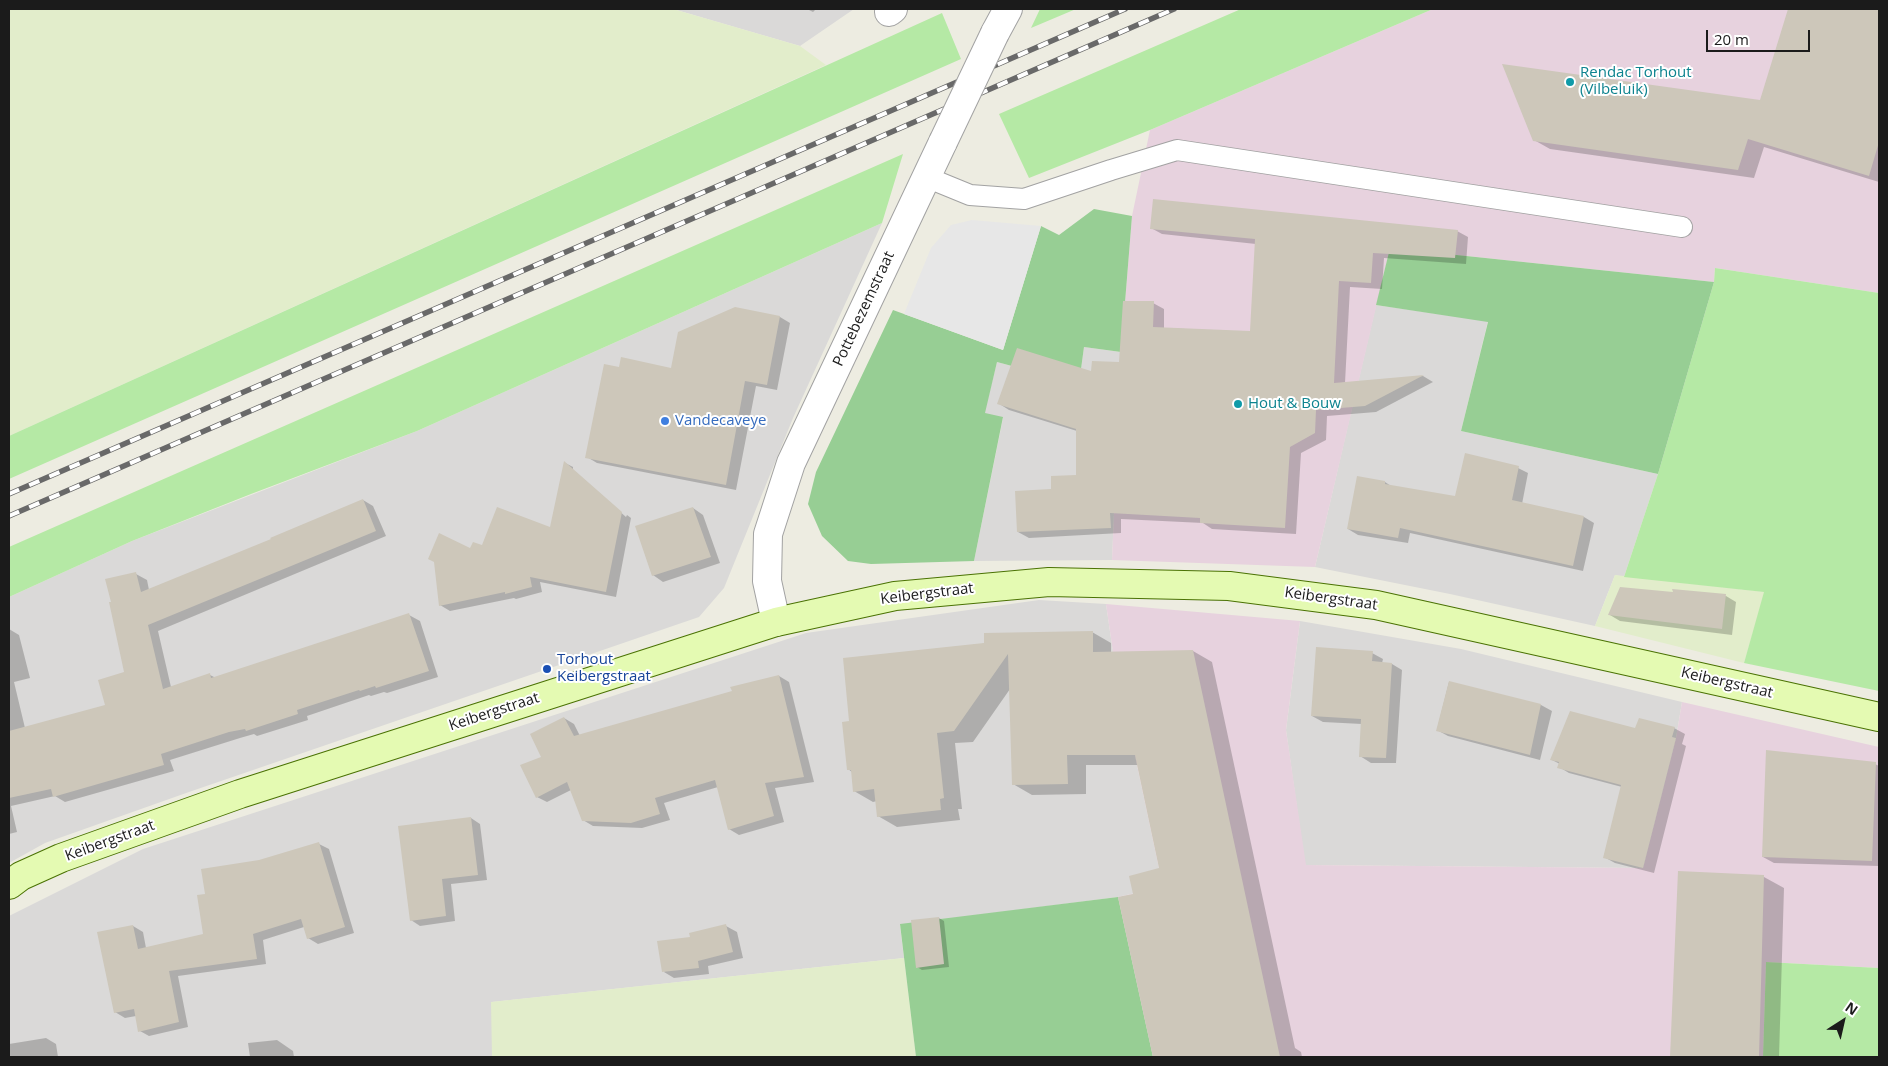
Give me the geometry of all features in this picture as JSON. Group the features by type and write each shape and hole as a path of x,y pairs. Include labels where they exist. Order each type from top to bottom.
{"street":[{"name":"Pottebezemstraat","path":"776,622 768,581 768,534 790,463 1008,9"},
{"name":"Keibergstraat","path":"9,885 21,876 61,858 240,794 776,622 895,596 1049,582 1229,586 1376,605 1879,717"}],"lane":[{"path":"926,177 970,195 1024,199 1177,150 1682,228"}],"shaded area":[{"path":"673,9 854,9 800,46"},
{"path":"1433,9 1879,9 1879,293 1715,268 1714,282 1390,248 1315,567 1112,560 1121,352 1132,216 1150,130"},
{"path":"972,220 1041,226 1003,350 904,314 931,248 951,225"},
{"path":"882,223 793,418 724,588 699,617 45,843 9,863 9,597 132,541 417,431"},
{"path":"1376,305 1488,321 1461,431 1658,474 1624,577 1615,575 1595,626 1315,567"},
{"path":"1084,347 1121,352 1112,560 974,561 1003,418 984,414 997,362 1079,384"},
{"path":"1039,600 1106,604 1113,652 1163,887 1118,897 900,925 904,958 492,1002 492,1057 9,1057 9,916 143,849 806,633"},
{"path":"1106,604 1300,621 1286,730 1306,865 1643,868 1676,738 1682,702 1879,747 1879,968 1766,962 1763,1057 1153,1057 1118,897 1163,887 1113,652"},
{"path":"1300,621 1461,649 1682,702 1676,738 1643,868 1305,865 1286,730"}],"green space":[{"path":"9,9 673,9 800,46 826,65 9,436"},
{"path":"1040,9 1076,9 1031,28"},
{"path":"1241,9 1433,9 1150,130 1029,178 999,114"},
{"path":"942,13 961,59 9,479 9,436"},
{"path":"903,154 882,223 417,431 132,541 9,597 9,547"},
{"path":"1094,209 1132,216 1121,352 1084,347 1079,384 997,362 985,413 1003,417 974,561 871,564 848,561 822,536 808,504 816,472 893,310 1003,350 1041,226 1059,235"},
{"path":"1390,248 1714,282 1658,474 1461,431 1488,322 1376,305"},
{"path":"1715,268 1879,293 1879,691 1744,663 1764,592 1624,577 1658,474 1714,282"},
{"path":"1615,575 1765,592 1744,663 1595,626"},
{"path":"1118,897 1153,1057 916,1057 900,924"},
{"path":"904,958 916,1057 492,1057 491,1002"},
{"path":"1766,962 1879,968 1879,1057 1763,1057"}],"building":[{"name":"Rendac Torhout (Vilbeluik)","path":"1788,9 1879,9 1879,142 1869,176 1748,139 1738,170 1533,141 1502,64 1760,100"},
{"path":"1153,199 1458,230 1455,258 1373,253 1371,283 1339,281 1334,383 1424,375 1365,406 1316,410 1315,433 1290,447 1285,528 1200,523 1200,518 1110,513 1111,528 1017,532 1015,491 1051,489 1051,476 1076,475 1076,429 997,404 1017,348 1091,371 1092,361 1119,362 1123,301 1154,301 1153,327 1250,331 1255,239 1150,229"},
{"name":"Vandecaveye","path":"735,307 780,316 767,385 745,381 726,485 585,458 604,364 619,367 621,357 671,368 678,332"},
{"path":"1465,453 1519,466 1512,500 1584,516 1573,566 1400,528 1398,538 1347,529 1357,476 1385,481 1385,484 1455,496"},
{"path":"564,461 622,512 606,592 530,577 532,587 439,606 434,562 428,559 439,533 470,548 473,542 482,545 497,507 550,527"},
{"path":"363,499 376,531 148,625 163,689 210,673 211,678 409,613 429,671 376,688 375,686 359,690 297,710 298,714 246,731 245,729 229,732 161,754 164,765 53,797 51,789 9,798 9,731 105,705 98,680 124,672 105,579 136,572 141,592"},
{"path":"693,507 711,557 652,576 635,526"},
{"path":"1620,587 1726,594 1722,629 1608,615"},
{"path":"1093,631 1093,652 1193,650 1280,1057 1153,1057 1118,897 1133,894 1129,876 1159,868 1135,755 1067,755 1068,784 1012,785 1008,654 954,731 937,733 944,798 940,799 941,810 877,817 874,789 853,792 851,770 847,770 842,722 849,721 843,658 984,643 984,633"},
{"path":"1316,647 1373,651 1372,661 1392,663 1386,758 1359,757 1361,719 1311,716"},
{"path":"779,675 804,777 765,783 774,816 728,830 715,780 655,798 660,814 631,823 582,821 567,782 536,798 520,765 541,757 530,734 564,717 574,736 732,691 730,687"},
{"path":"1449,681 1541,704 1530,755 1436,731"},
{"path":"1570,711 1635,728 1639,718 1675,727 1672,737 1676,738 1643,868 1603,858 1621,785 1557,768 1559,762 1550,760"},
{"path":"1766,750 1876,762 1872,861 1762,857"},
{"path":"471,817 478,875 442,879 446,916 410,921 398,826"},
{"path":"319,842 345,927 307,939 301,919 253,934 257,959 169,971 179,1022 138,1032 134,1009 114,1013 97,932 133,925 138,949 203,934 197,895 205,894 201,869 259,860"},
{"path":"1678,871 1764,875 1759,1057 1670,1057"},
{"path":"939,917 944,964 916,968 911,920"},
{"path":"726,924 733,952 698,961 699,968 662,972 657,941 690,937 689,933"}],"railway":[{"path":"9,494 1125,9"},
{"path":"9,516 1174,9"}],"place":[{"name":"Rendac Torhout (Vilbeluik)","path":"1570,82"},
{"name":"Hout & Bouw","path":"1238,404"},
{"name":"Vandecaveye","path":"665,421"},
{"name":"Torhout Keibergstraat","path":"547,669"}]}
